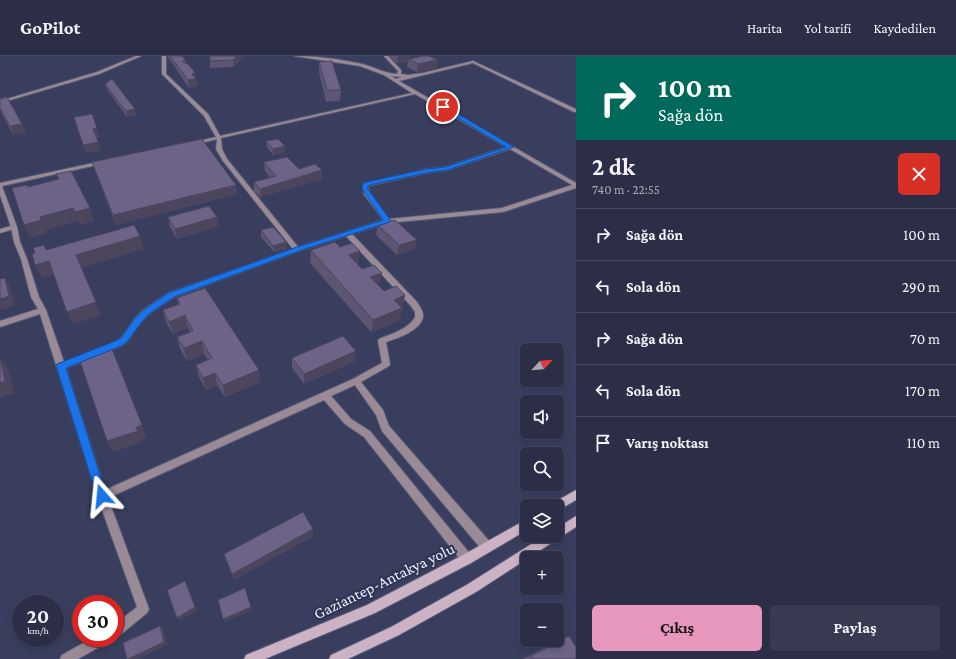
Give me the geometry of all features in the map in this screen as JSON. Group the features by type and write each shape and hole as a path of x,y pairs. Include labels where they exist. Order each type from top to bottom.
{"main road":[{"path":"564,502 576,495"},
{"path":"564,529 576,521"},
{"name":"Gaziantep-Antakya yolu","path":"250,659 371,609 467,559 520,528"},
{"path":"335,659 395,632 472,588 543,543"}],"street":[{"path":"0,102 98,73 139,56"},
{"path":"164,56 164,74 206,115 219,138 219,149 225,160 297,250"},
{"path":"296,56 361,65 386,74 416,93 576,185"},
{"path":"386,56 400,71 399,74"},
{"path":"396,80 473,62 576,111"},
{"path":"386,74 409,76"},
{"path":"191,144 416,93"},
{"path":"387,221 367,194 365,185 426,171 446,169 511,147"},
{"path":"110,161 0,186 35,297 42,310 61,366 102,496 143,609 124,625"},
{"path":"61,366 118,344 124,340 138,320 146,312 171,295 297,250 387,221 503,210 576,185"},
{"path":"102,496 356,381 386,364 382,341 410,328 420,317 419,312 414,304 347,233"},
{"path":"0,324 42,310"},
{"path":"356,381 380,413 385,428 487,547"},
{"path":"325,395 340,415 352,426 367,434 467,559"},
{"path":"66,659 88,647"}],"lane":[{"path":"0,231 14,227"}],"building":[{"path":"170,56 182,56 186,61 182,61 189,65 195,73 192,74 196,79 188,80"},
{"path":"210,56 237,56 233,60 210,61"},
{"path":"429,56 437,60 418,64 409,59"},
{"path":"332,61 341,90 327,90 319,62"},
{"path":"112,79 135,109 126,111 105,84"},
{"path":"7,97 22,124 10,126 0,108 0,99"},
{"path":"92,114 97,128 93,129 98,142 83,145 74,117"},
{"path":"202,139 236,185 113,215 92,162"},
{"path":"278,139 285,146 273,149 266,141"},
{"path":"287,157 299,169 315,164 322,170 260,189 254,182 276,176 264,162"},
{"path":"71,171 90,208 75,212 73,208 40,217 41,220 24,225 12,188 27,185 28,187 59,179 56,174"},
{"path":"209,206 217,217 175,229 168,217"},
{"path":"395,220 417,240 399,245 378,225"},
{"path":"134,225 140,236 76,255 96,302 67,312 49,261 35,265 32,254 35,253 33,248 44,245 46,250"},
{"path":"273,227 286,242 273,246 261,230"},
{"path":"335,242 340,247 352,243 360,251 349,255 362,269 374,265 382,273 370,277 384,291 396,286 405,295 394,300 402,308 373,320 311,250"},
{"path":"5,278 9,296 0,299 0,279"},
{"path":"205,288 259,370 223,385 215,373 203,378 196,365 212,358 202,341 184,348 177,337 193,331 185,315 169,322 163,310 180,304 177,298"},
{"path":"343,336 356,351 304,374 292,358"},
{"path":"112,349 142,425 136,428 138,431 107,441 80,361"},
{"path":"0,358 5,381 0,383"},
{"path":"303,512 313,529 232,574 224,554"},
{"path":"185,581 195,607 177,618 167,590"},
{"path":"245,588 251,607 223,619 218,600"},
{"path":"160,626 164,642 128,659 124,643"},
{"path":"569,636 576,647 576,659 533,659 531,656 548,647 564,647 564,639"}],"route":[{"path":"102,496 61,366 118,344 124,340 138,320 146,312 171,295 297,250 387,221 367,194 365,185 368,183 426,171 446,169 511,147 443,107"}]}
